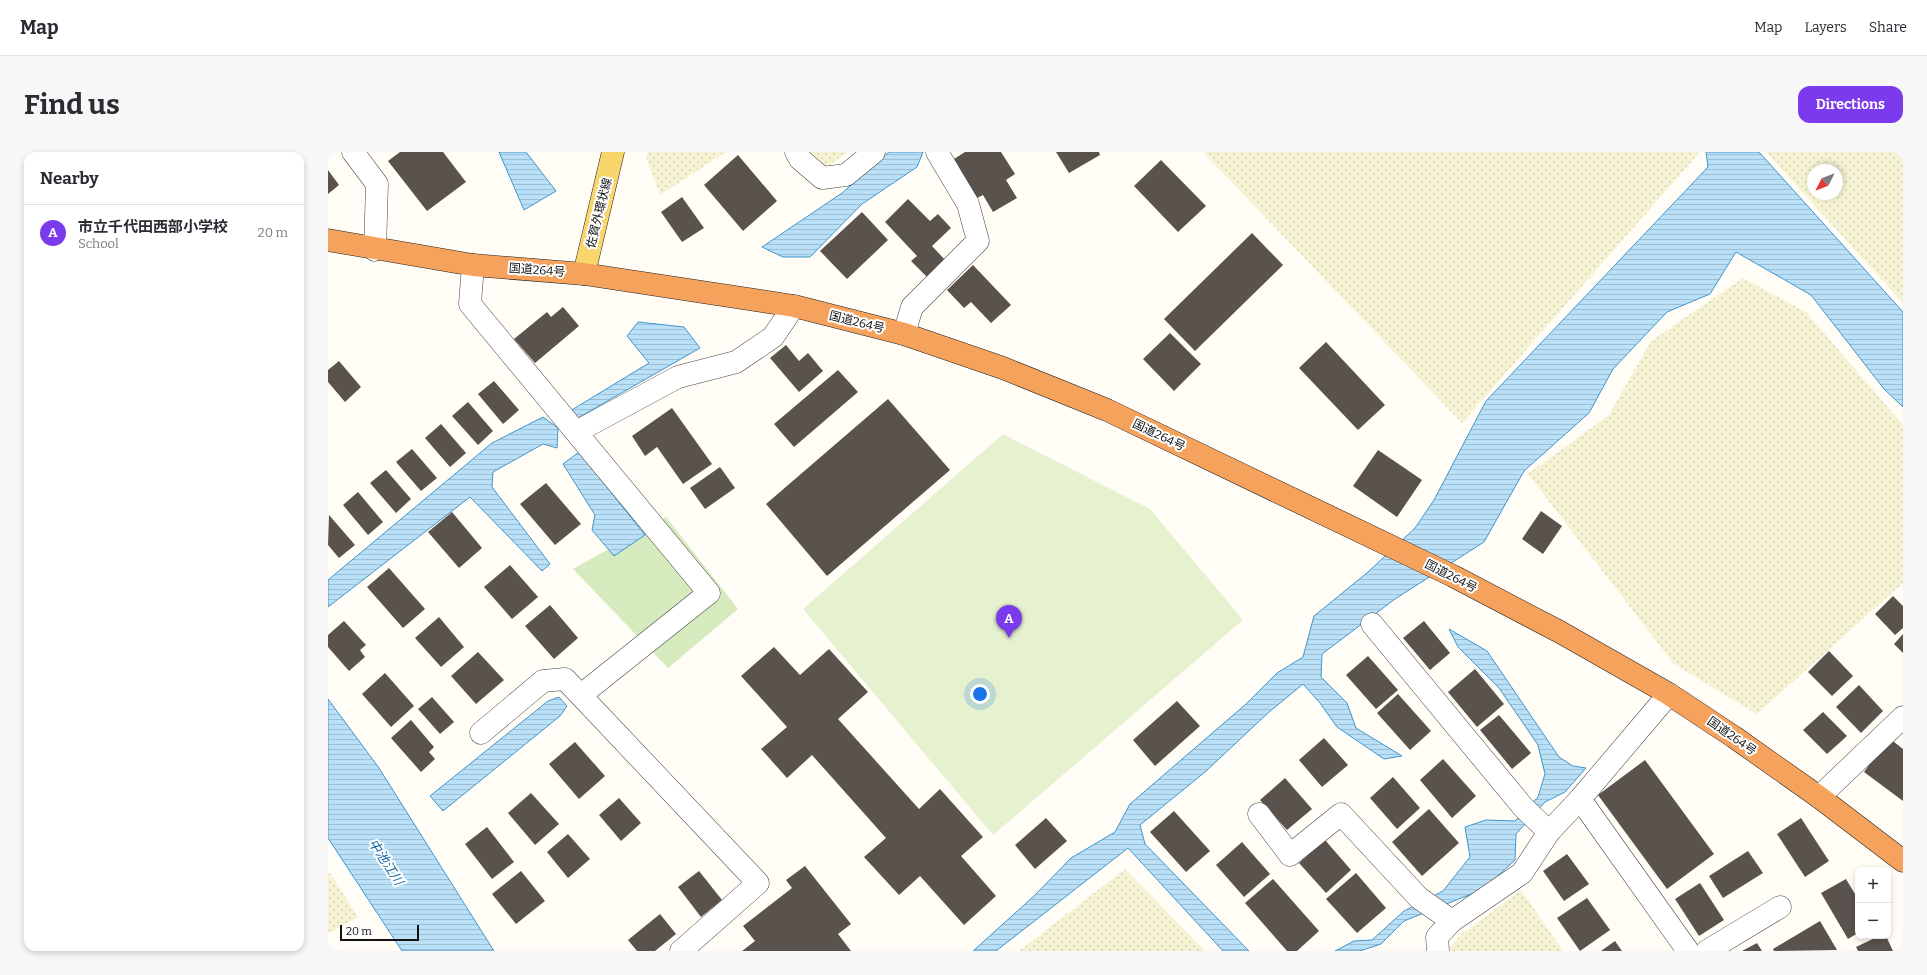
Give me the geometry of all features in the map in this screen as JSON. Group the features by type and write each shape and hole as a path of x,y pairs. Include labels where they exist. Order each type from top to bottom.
{"highway":[{"name":"国道264号","path":"328,240 375,250 473,265 584,274 794,306 904,334 1003,368 1107,410 1453,576 1560,632 1669,694 1734,737 1819,797 1903,861"}],"main road":[{"name":"佐賀外環状線","path":"584,274 614,152"}],"street":[{"path":"353,152 377,184 375,250"},
{"path":"796,152 800,160 822,178 846,175 874,152"},
{"path":"904,334 912,308 978,241 968,204 937,152"},
{"path":"473,265 470,304 710,594 581,695"},
{"path":"576,432 678,377 736,362 773,337 794,306"},
{"path":"1372,624 1535,819"},
{"path":"481,733 543,681 565,679 758,883 681,951"},
{"path":"1535,819 1580,799 1669,694"},
{"path":"1819,797 1903,717"},
{"path":"1580,799 1688,951"},
{"path":"1259,814 1290,855 1341,814 1419,898 1452,921"},
{"path":"1438,951 1437,937 1452,921 1522,873 1535,819"},
{"path":"1707,951 1780,907"}],"shaded area":[{"path":"648,152 726,152 660,195 646,158"},
{"path":"807,152 847,152 827,168"},
{"path":"1203,152 1698,152 1699,153 1462,423"},
{"path":"1766,152 1903,152 1903,303 1810,200 1843,200 1843,164 1807,164 1807,197"},
{"path":"1743,278 1806,312 1903,425 1903,583 1757,714 1674,664 1528,474 1609,415 1651,341"},
{"path":"1125,869 1205,951 1019,951"},
{"path":"330,873 358,917 328,934 328,874"},
{"path":"1521,890 1563,951 1448,951 1448,949 1462,934"}],"green space":[{"path":"1003,434 1150,509 1243,620 993,835 803,609"},
{"path":"666,517 738,609 668,668 573,569"}],"water":[{"path":"499,152 526,152 556,191 524,210"},
{"path":"889,152 923,152 917,167 862,204 810,257 783,257 762,247 842,193"},
{"path":"1706,152 1759,152 1903,312 1903,407 1884,389 1811,295 1736,252 1710,294 1667,312 1613,369 1589,413 1524,471 1484,542 1395,599 1322,654 1321,677 1347,703 1356,728 1402,756 1384,759 1337,727 1320,703 1303,684 1268,713 1205,772 1140,825 1145,844 1249,951 1223,951 1128,848 996,951 973,951 1034,896 1071,858 1115,832 1130,804 1246,704 1277,673 1303,657 1314,616 1368,572 1415,528 1434,500 1486,401 1708,167"},
{"path":"638,322 684,327 700,348 576,419 570,411 649,363 627,336"},
{"path":"543,417 558,428 557,448 543,444 493,472 492,487 550,564 542,571 470,497 328,607 328,580 492,443"},
{"path":"579,452 645,535 614,556 592,530 595,515 563,464"},
{"path":"1449,629 1487,651 1559,757 1573,766 1586,768 1565,792 1545,802 1516,834 1515,860 1484,889 1404,921 1381,944 1360,951 1335,951 1354,941 1372,940 1404,911 1443,891 1470,857 1465,827 1486,820 1515,821 1538,797 1545,774 1538,745 1499,688 1458,647"},
{"path":"559,697 567,706 560,716 443,811 430,796 548,701"},
{"name":"中池江川","path":"328,699 379,768 494,951 402,951 328,838"}],"building":[{"path":"400,152 443,152 466,182 427,211 388,161"},
{"path":"965,152 1001,152 1015,174 1006,180 1017,198 993,212 983,195 977,198 954,159"},
{"path":"1056,152 1099,152 1100,155 1069,173"},
{"path":"738,155 777,201 743,231 704,185"},
{"path":"1161,160 1206,206 1178,232 1134,186"},
{"path":"328,170 339,185 328,194"},
{"path":"682,197 704,228 682,242 661,212"},
{"path":"908,199 930,221 938,214 951,228 932,246 946,261 928,278 911,261 917,256 885,222"},
{"path":"862,212 888,240 847,279 820,251"},
{"path":"1252,233 1283,265 1195,351 1164,319"},
{"path":"973,265 1011,305 991,323 971,302 964,308 947,290"},
{"path":"563,307 579,326 535,363 514,339 547,312 551,317"},
{"path":"1170,333 1201,364 1174,391 1143,359"},
{"path":"1326,342 1385,405 1358,430 1299,368"},
{"path":"786,345 799,361 808,353 823,371 799,392 770,358"},
{"path":"339,361 361,387 345,402 328,382 328,370"},
{"path":"838,370 858,392 794,447 774,424"},
{"path":"494,381 519,410 503,424 478,394"},
{"path":"888,399 950,470 827,576 766,504"},
{"path":"468,402 493,431 478,445 452,416"},
{"path":"672,408 712,464 683,484 657,447 645,456 632,436"},
{"path":"441,424 466,453 450,467 425,438"},
{"path":"412,449 437,478 421,491 396,462"},
{"path":"1378,450 1422,480 1397,517 1353,486"},
{"path":"720,467 735,488 705,509 690,488"},
{"path":"386,470 411,499 396,513 370,483"},
{"path":"546,483 581,524 555,545 520,504"},
{"path":"358,492 383,522 368,535 343,505"},
{"path":"1541,511 1562,526 1543,554 1522,539"},
{"path":"452,512 482,548 459,568 428,532"},
{"path":"329,515 355,545 339,558 328,545"},
{"path":"510,565 538,597 512,619 484,587"},
{"path":"389,568 425,609 403,628 367,587"},
{"path":"1893,596 1903,606 1903,628 1895,635 1875,614"},
{"path":"550,605 578,638 554,659 525,626"},
{"path":"439,617 464,647 441,667 415,638"},
{"path":"344,621 366,645 360,650 365,657 349,671 328,647 328,635"},
{"path":"1424,621 1450,653 1430,670 1403,638"},
{"path":"1903,634 1903,653 1894,644"},
{"path":"774,647 800,675 829,649 868,692 838,719 919,809 940,789 983,837 961,856 996,896 964,925 920,876 899,895 864,857 886,838 812,755 787,778 761,749 787,727 741,676"},
{"path":"1829,651 1853,676 1832,696 1808,672"},
{"path":"478,652 504,680 476,704 451,676"},
{"path":"1368,656 1398,690 1376,709 1346,675"},
{"path":"1475,669 1504,704 1477,727 1448,692"},
{"path":"385,673 414,706 391,727 362,694"},
{"path":"1859,685 1883,711 1861,733 1836,707"},
{"path":"1398,694 1431,731 1410,750 1377,713"},
{"path":"432,697 454,722 440,734 418,709"},
{"path":"1177,701 1200,726 1155,766 1133,740"},
{"path":"1823,712 1847,736 1827,754 1803,730"},
{"path":"1499,715 1531,753 1512,769 1480,730"},
{"path":"411,720 434,747 429,752 435,759 421,772 391,738"},
{"path":"1324,738 1348,765 1322,787 1299,760"},
{"path":"1889,738 1903,749 1903,801 1864,772"},
{"path":"575,742 605,776 579,799 549,764"},
{"path":"1443,759 1476,796 1452,818 1420,780"},
{"path":"1645,760 1714,854 1667,889 1598,795"},
{"path":"1393,777 1420,808 1397,829 1370,798"},
{"path":"1285,778 1312,809 1287,830 1260,800"},
{"path":"531,793 559,824 535,845 508,813"},
{"path":"619,798 641,823 621,841 599,815"},
{"path":"1429,809 1459,843 1422,876 1392,842"},
{"path":"1174,811 1210,851 1186,872 1150,832"},
{"path":"1046,818 1067,841 1035,869 1015,845"},
{"path":"1801,818 1829,861 1805,877 1777,834"},
{"path":"487,827 514,862 492,879 465,844"},
{"path":"568,834 590,859 568,878 547,852"},
{"path":"1325,840 1351,870 1326,893 1299,863"},
{"path":"1242,842 1270,874 1244,897 1216,865"},
{"path":"1748,851 1763,873 1723,898 1709,876"},
{"path":"1567,854 1589,884 1564,901 1543,871"},
{"path":"805,866 851,924 838,934 851,951 742,951 755,941 743,926 792,888 786,880"},
{"path":"521,871 545,901 516,924 492,894"},
{"path":"699,871 722,900 701,917 678,887"},
{"path":"1356,873 1386,908 1357,933 1326,899"},
{"path":"1273,879 1319,931 1297,951 1287,951 1245,903"},
{"path":"1846,879 1855,894 1855,935 1848,939 1821,893"},
{"path":"1700,883 1724,920 1699,936 1675,899"},
{"path":"1587,898 1610,930 1580,951 1557,918"},
{"path":"660,914 676,934 655,951 637,951 628,940"},
{"path":"1820,921 1837,950 1774,951 1773,949"},
{"path":"1873,939 1887,939 1893,951 1858,951 1856,947"},
{"path":"1615,941 1622,951 1601,951"},
{"path":"1757,943 1762,951 1742,951"}],"place":[{"name":"市立千代田西部小学校","path":"1009,638"}]}
